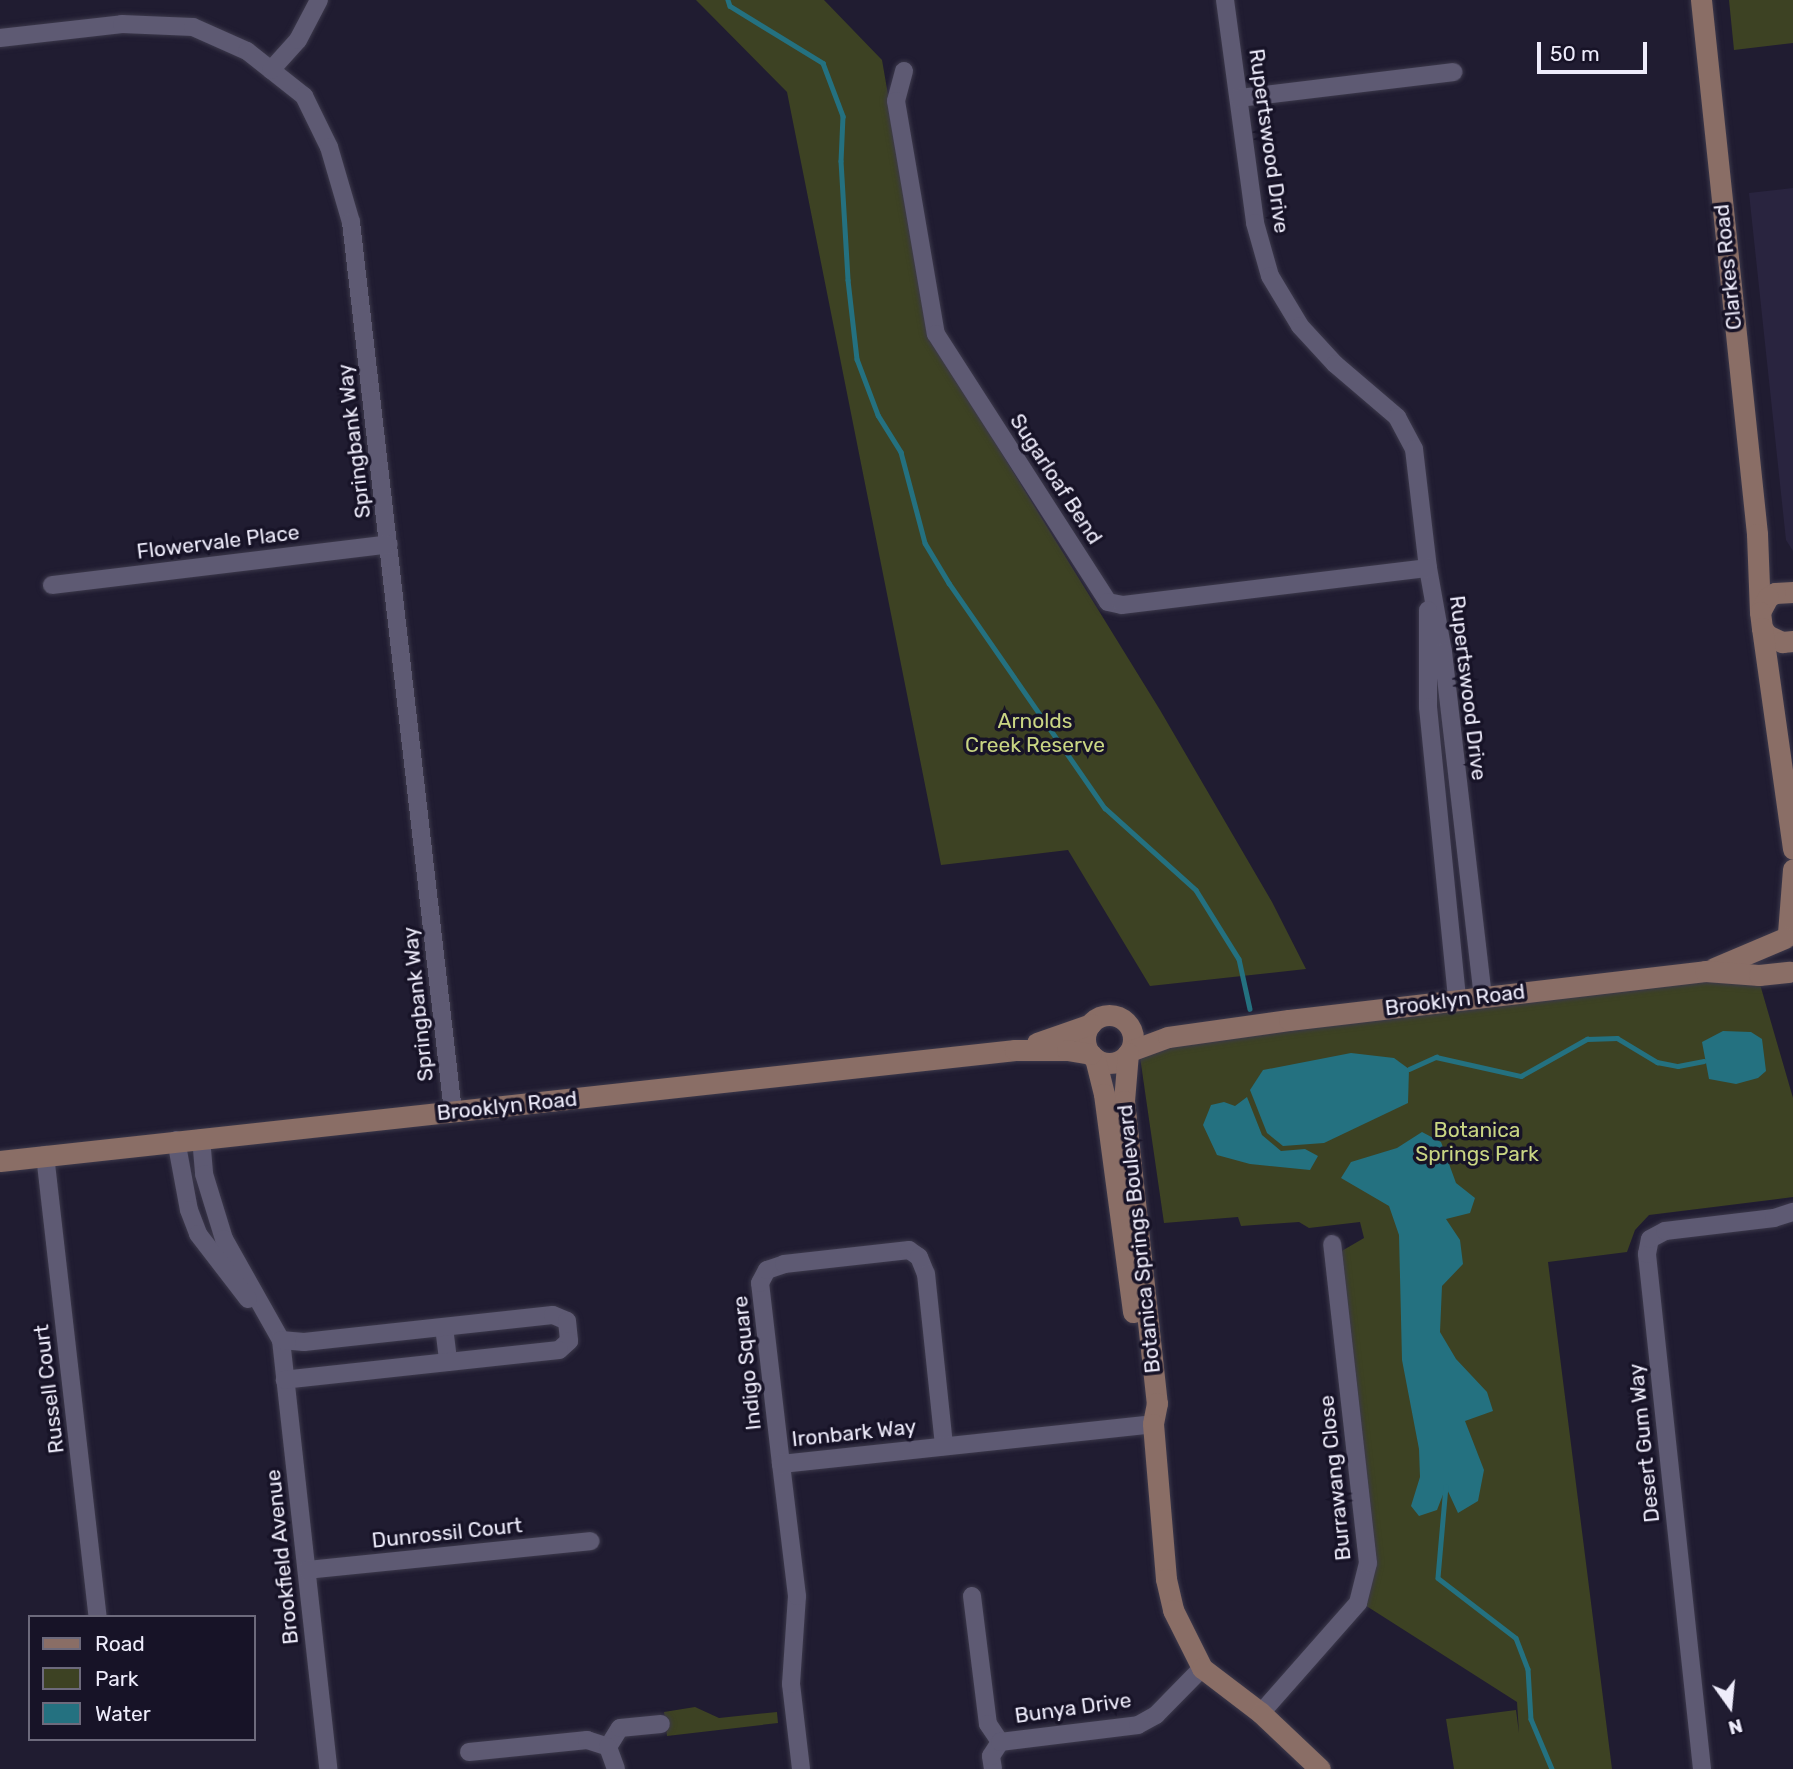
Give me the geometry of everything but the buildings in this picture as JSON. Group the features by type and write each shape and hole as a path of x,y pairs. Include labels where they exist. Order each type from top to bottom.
{"street":[{"path":"271,70 298,40 319,0"},
{"name":"Rupertswood Drive","path":"1225,0 1255,223 1270,276 1300,327 1335,364 1396,417 1414,449 1428,569 1443,652 1483,997"},
{"name":"Clarkes Road","path":"1701,0 1757,534 1761,620 1793,849"},
{"name":"Springbank Way","path":"0,38 122,24 192,27 247,51 304,96 329,148 351,222 453,1112"},
{"name":"Sugarloaf Bend","path":"904,71 896,101 936,334 1108,602 1122,605 1428,569"},
{"path":"1239,98 1453,72"},
{"name":"Clarkes Road","path":"1757,534 1773,570 1793,591"},
{"name":"Flowervale Place","path":"52,585 389,544"},
{"name":"Rupertswood Drive","path":"1428,569 1427,707 1457,1000"},
{"name":"Clarkes Road","path":"1773,697 1778,673 1793,643 1774,640 1761,620 1764,602 1775,593 1793,591"},
{"path":"1440,816 1461,814"},
{"path":"1792,973 1782,955 1789,933 1793,869"},
{"name":"Brooklyn Road","path":"1705,971 1789,933"},
{"name":"Brooklyn Road","path":"1129,1052 1149,1042 1205,1030 1705,971 1759,975 1792,973"},
{"path":"1102,1016 1116,1016 1132,1030 1129,1052 1116,1061 1093,1056 1086,1036 1091,1024 1102,1016"},
{"name":"Brooklyn Road","path":"1116,1016 1147,1025 1205,1030"},
{"name":"Brooklyn Road","path":"1014,1050 1091,1024"},
{"name":"Brooklyn Road","path":"0,1161 1014,1050 1067,1050 1093,1056"},
{"name":"Botanica Springs Boulevard","path":"1129,1052 1124,1101 1157,1403 1153,1424 1166,1579 1173,1610 1202,1668 1261,1713 1320,1769"},
{"name":"Botanica Springs Boulevard","path":"1093,1056 1104,1094 1145,1405 1153,1424"},
{"name":"Brookfield Avenue","path":"201,1138 210,1202 224,1239 281,1340 328,1769"},
{"path":"176,1140 189,1210 198,1234 281,1340 304,1342 553,1315 567,1321 569,1341 559,1350 285,1380"},
{"name":"Russell Court","path":"45,1156 98,1615"},
{"path":"189,1210 210,1202"},
{"name":"Desert Gum Way","path":"1702,1769 1647,1254 1650,1238 1665,1231 1774,1218 1793,1212"},
{"name":"Desert Gum Way","path":"1774,1218 1793,1221"},
{"name":"Burrawang Close","path":"1261,1713 1358,1603 1368,1563 1332,1244"},
{"name":"Indigo Square","path":"781,1464 760,1283 767,1270 784,1264 909,1250 919,1257 926,1274 944,1447"},
{"path":"444,1327 448,1362"},
{"name":"Ironbark Way","path":"801,1769 791,1684 796,1596 781,1464 1153,1424"},
{"name":"Dunrossil Court","path":"307,1570 591,1541"},
{"path":"972,1596 988,1724 1000,1742"},
{"name":"Bunya Drive","path":"993,1769 991,1756 1000,1742 1138,1725 1156,1715 1202,1668"},
{"path":"608,1747 620,1728 661,1724"},
{"path":"469,1752 587,1740 608,1747"},
{"path":"608,1747 616,1769"}],"shaded area":[{"path":"1793,188 1793,551 1786,540 1749,193"}],"green space":[{"name":"Arnolds Creek Reserve","path":"696,0 824,0 882,60 930,337 1160,710 1272,902 1306,969 1150,986 1068,850 941,865 787,92"},
{"path":"1729,0 1793,0 1793,43 1734,50"},
{"name":"Botanica Springs Park","path":"1755,967 1793,1098 1793,1197 1649,1215 1635,1230 1627,1252 1548,1262 1612,1769 1454,1769 1446,1719 1516,1710 1519,1733 1517,1702 1357,1600 1374,1562 1340,1252 1364,1238 1360,1222 1309,1228 1299,1222 1241,1226 1238,1217 1164,1223 1140,1057 1157,1040"},
{"path":"695,1707 719,1718 777,1712 778,1723 667,1736 664,1712"}],"water":[{"path":"1723,1031 1751,1032 1762,1039 1766,1071 1758,1078 1736,1084 1709,1079 1702,1042"},
{"path":"1351,1053 1394,1058 1409,1069 1408,1103 1324,1143 1283,1146 1267,1133 1250,1090 1263,1070"},
{"path":"1247,1097 1262,1135 1281,1151 1305,1149 1318,1156 1310,1170 1250,1164 1217,1155 1203,1125 1211,1105 1224,1102 1235,1106"},
{"path":"1422,1132 1441,1142 1456,1183 1475,1198 1470,1213 1446,1219 1460,1240 1463,1264 1442,1286 1440,1332 1456,1359 1487,1392 1493,1411 1465,1421 1484,1470 1478,1501 1458,1513 1446,1487 1437,1510 1419,1516 1411,1506 1420,1477 1419,1449 1402,1360 1399,1235 1389,1206 1341,1178 1351,1162 1397,1148"}],"waterway":[{"path":"728,0 730,6 823,63 843,116 841,161 848,280 857,359 878,415 901,452 925,543 949,583 1105,808 1196,890 1239,959 1250,1009"},
{"path":"1409,1069 1436,1057 1521,1076 1587,1039 1617,1038 1657,1062 1678,1066 1704,1061"},
{"path":"1446,1486 1438,1578 1516,1638 1528,1669 1531,1719 1552,1769"}]}
